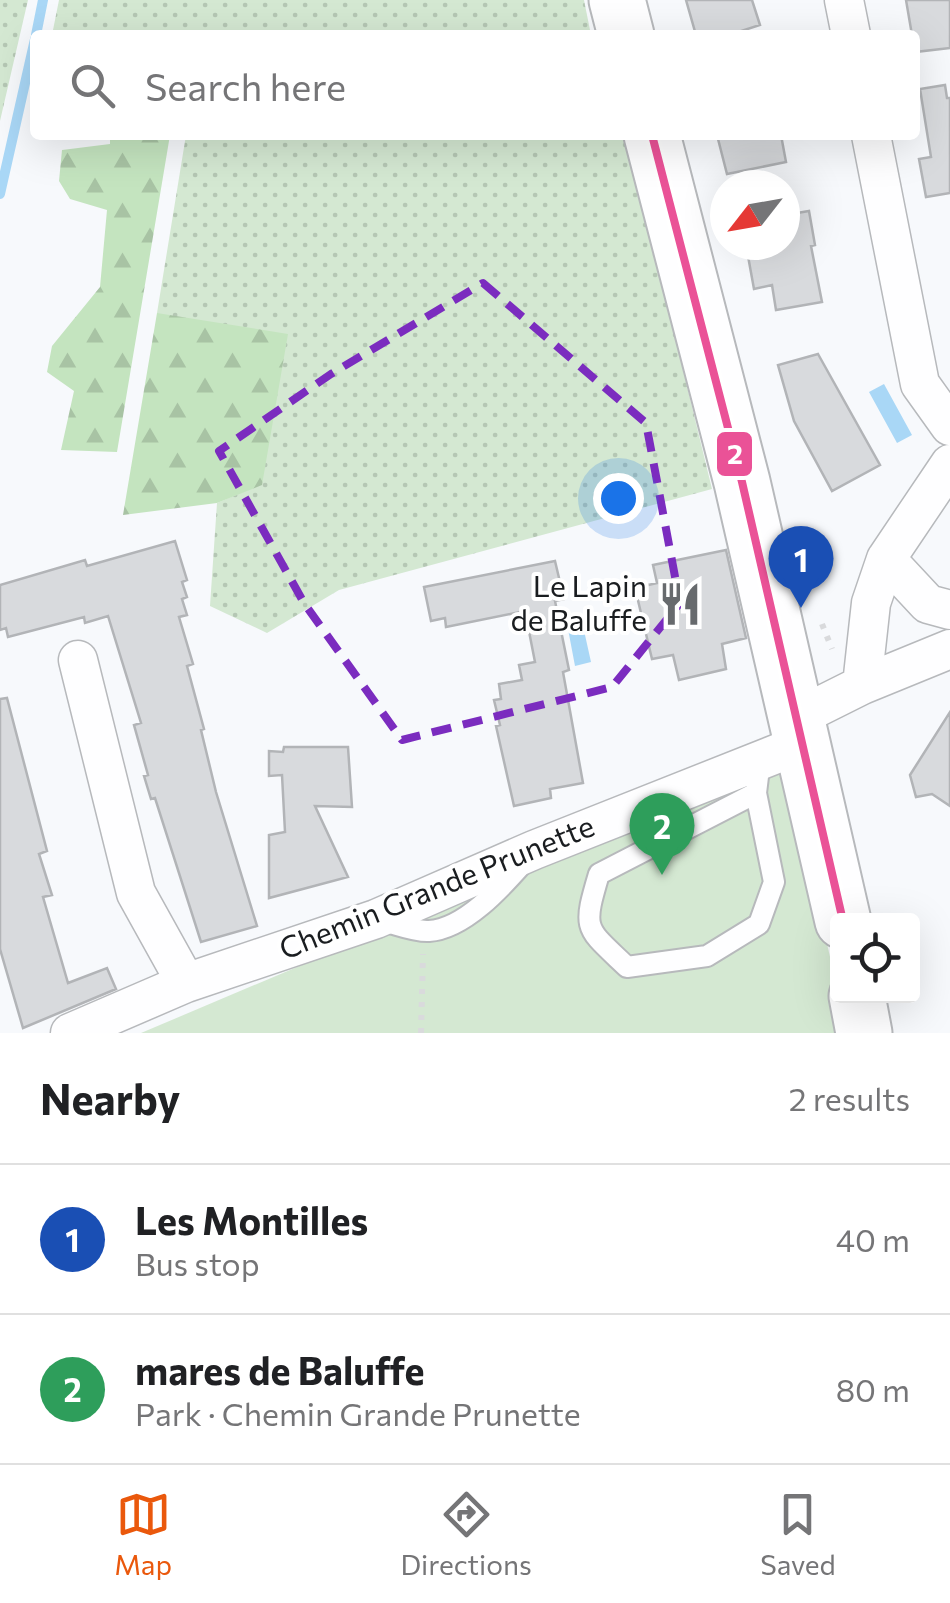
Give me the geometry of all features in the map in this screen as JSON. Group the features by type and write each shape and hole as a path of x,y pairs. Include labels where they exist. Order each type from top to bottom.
{"street":[{"path":"617,0 625,30"},
{"path":"844,0 850,30"},
{"path":"653,140 742,482 779,753 841,913"},
{"path":"871,140 920,384 950,426"},
{"path":"862,685 871,603 886,559 950,464"},
{"path":"886,559 928,604 950,610"},
{"name":"Chemin Grande Prunette","path":"70,1033 186,983 376,918 534,850 779,753 862,685 950,649"},
{"path":"78,660 136,893 186,983"},
{"path":"859,1003 864,1033"}],"lane":[{"path":"779,753 774,882 760,924 707,956 627,967 592,934 586,917 599,874 779,753"},
{"path":"376,918 425,931 467,916 499,890 534,850"}],"path":[{"path":"422,1033 425,931"}],"highlighted area":[{"path":"483,283 646,423 680,603 612,687 402,740 304,603 219,451 331,374"}],"green space":[{"path":"0,0 28,0 0,121"},
{"path":"59,0 584,0 590,30 53,30"},
{"path":"110,140 169,140 117,452 61,450 74,391 47,372 52,346 100,287 107,210 70,199 59,181 62,150 110,144"},
{"path":"185,140 627,140 712,489 339,590 267,633 210,606 217,503 262,484 157,313"},
{"path":"157,313 288,334 262,485 217,503 123,515"},
{"path":"784,761 830,956 830,1003 841,1003 848,1033 141,1033"}],"water":[{"path":"884,384 912,435 897,443 869,392"},
{"path":"583,626 591,662 575,666 568,629"}],"building":[{"path":"686,0 752,0 760,25 744,30 695,30"},
{"path":"906,0 950,0 950,48 920,51 920,30 911,30"},
{"path":"945,85 950,98 950,193 926,197 919,159 931,157 920,89"},
{"path":"718,140 782,140 786,162 726,170"},
{"path":"809,211 822,302 776,310 772,285 754,289 749,260 800,260 800,212"},
{"path":"818,354 880,465 832,491 794,421 778,365"},
{"path":"175,541 187,580 182,582 187,597 182,599 187,615 179,617 193,664 187,666 216,792 257,926 201,942 155,798 151,799 144,776 148,775 134,725 141,723 108,616 85,623 84,617 8,637 6,628 0,630 0,585 85,560 87,566"},
{"path":"726,550 746,638 722,644 726,669 679,680 673,655 652,659 635,588 657,583 653,565"},
{"path":"555,561 564,599 555,601 569,670 563,672 583,783 550,789 551,798 514,806 494,700 501,699 499,684 522,680 519,665 535,662 525,611 446,627 445,618 431,621 424,587"},
{"path":"7,698 47,851 39,854 52,895 43,897 68,983 107,968 116,989 23,1028 0,949 0,699"},
{"path":"950,712 950,806 932,794 916,797 910,775"},
{"path":"284,747 348,747 352,807 315,806 348,877 269,898 269,835 285,832 282,775 269,776 269,751 283,752"}],"waterway":[{"path":"37,30 43,0"},
{"path":"0,194 30,61"}],"transit line":[{"name":"2","path":"653,140 742,482 841,913"}],"place":[{"name":"Le Lapin de Baluffe","path":"680,604"},
{"name":"Les Montilles","path":"801,608"},
{"name":"mares de Baluffe","path":"662,875"}]}
